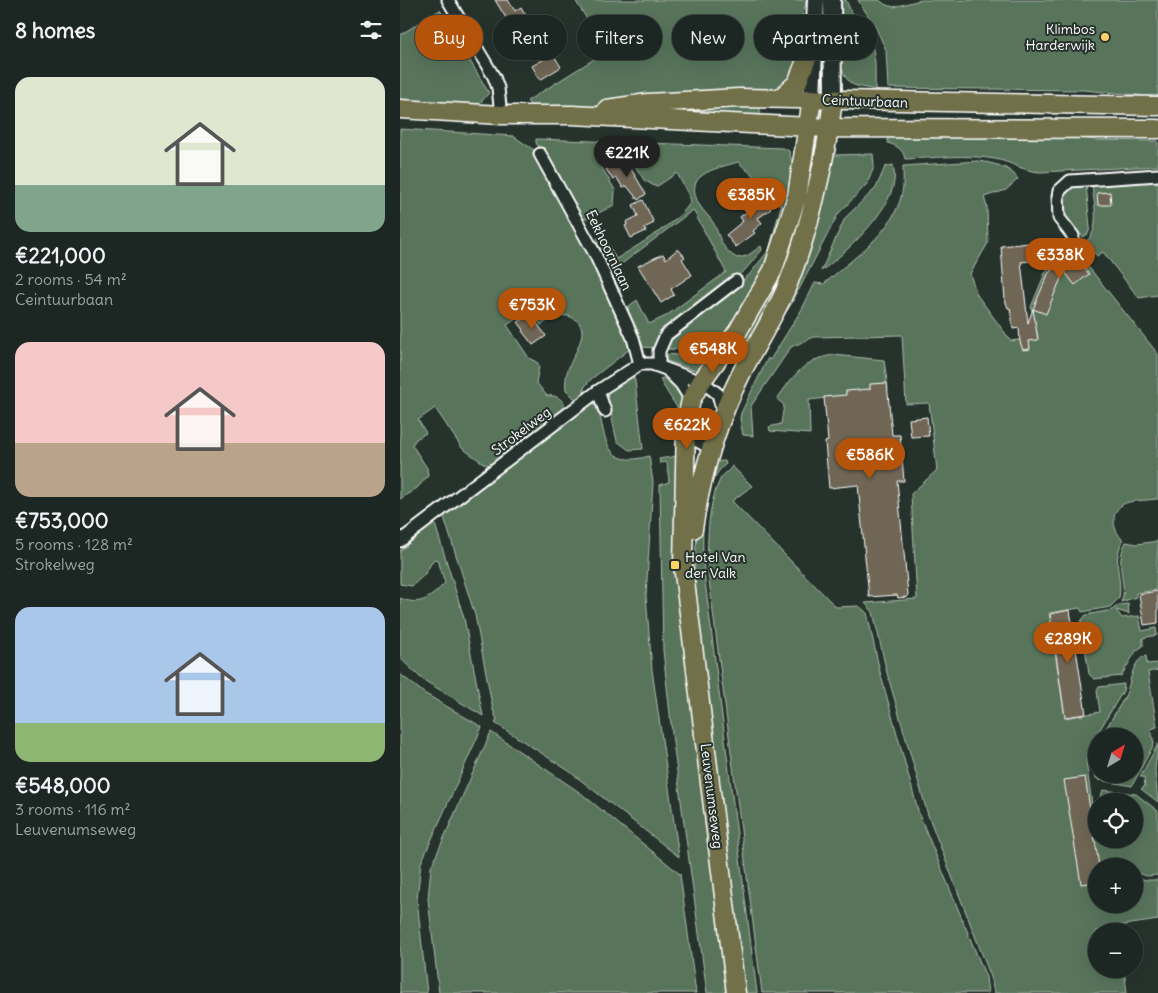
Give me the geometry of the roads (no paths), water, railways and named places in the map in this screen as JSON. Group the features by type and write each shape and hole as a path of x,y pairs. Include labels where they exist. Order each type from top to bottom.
{"main road":[{"path":"815,15 816,0"},
{"path":"832,0 833,100"},
{"path":"780,98 797,83 806,60"},
{"path":"812,99 813,60"},
{"name":"Ceintuurbaan","path":"572,115 648,103 739,98 1158,106"},
{"name":"Leuvenumseweg","path":"736,993 686,598 682,544 686,495 686,423 691,400 701,382 738,331 773,270 797,196 806,145 806,127 812,99"},
{"name":"Leuvenumseweg","path":"686,598 695,516 712,449 724,412 741,374 768,327 786,289 805,234 830,128 833,100"},
{"name":"Ceintuurbaan","path":"400,109 501,116 572,115 830,128 1158,129"}],"street":[{"path":"448,0 494,77 498,88 501,116"},
{"name":"Eekhoornlaan","path":"540,154 595,254 634,338 640,364"},
{"path":"1073,236 1059,218 1059,191 1070,181 1158,175"},
{"path":"691,400 681,384 663,368 659,351 666,336 736,281"},
{"path":"640,364 663,368 701,382 718,394 724,412"},
{"name":"Strokelweg","path":"400,541 598,391 640,364"},
{"path":"598,391 605,411"},
{"path":"686,423 697,441 712,449"}],"place":[{"name":"Klimbos Harderwijk","path":"1105,37"},
{"name":"Hotel Van der Valk","path":"675,565"}]}
